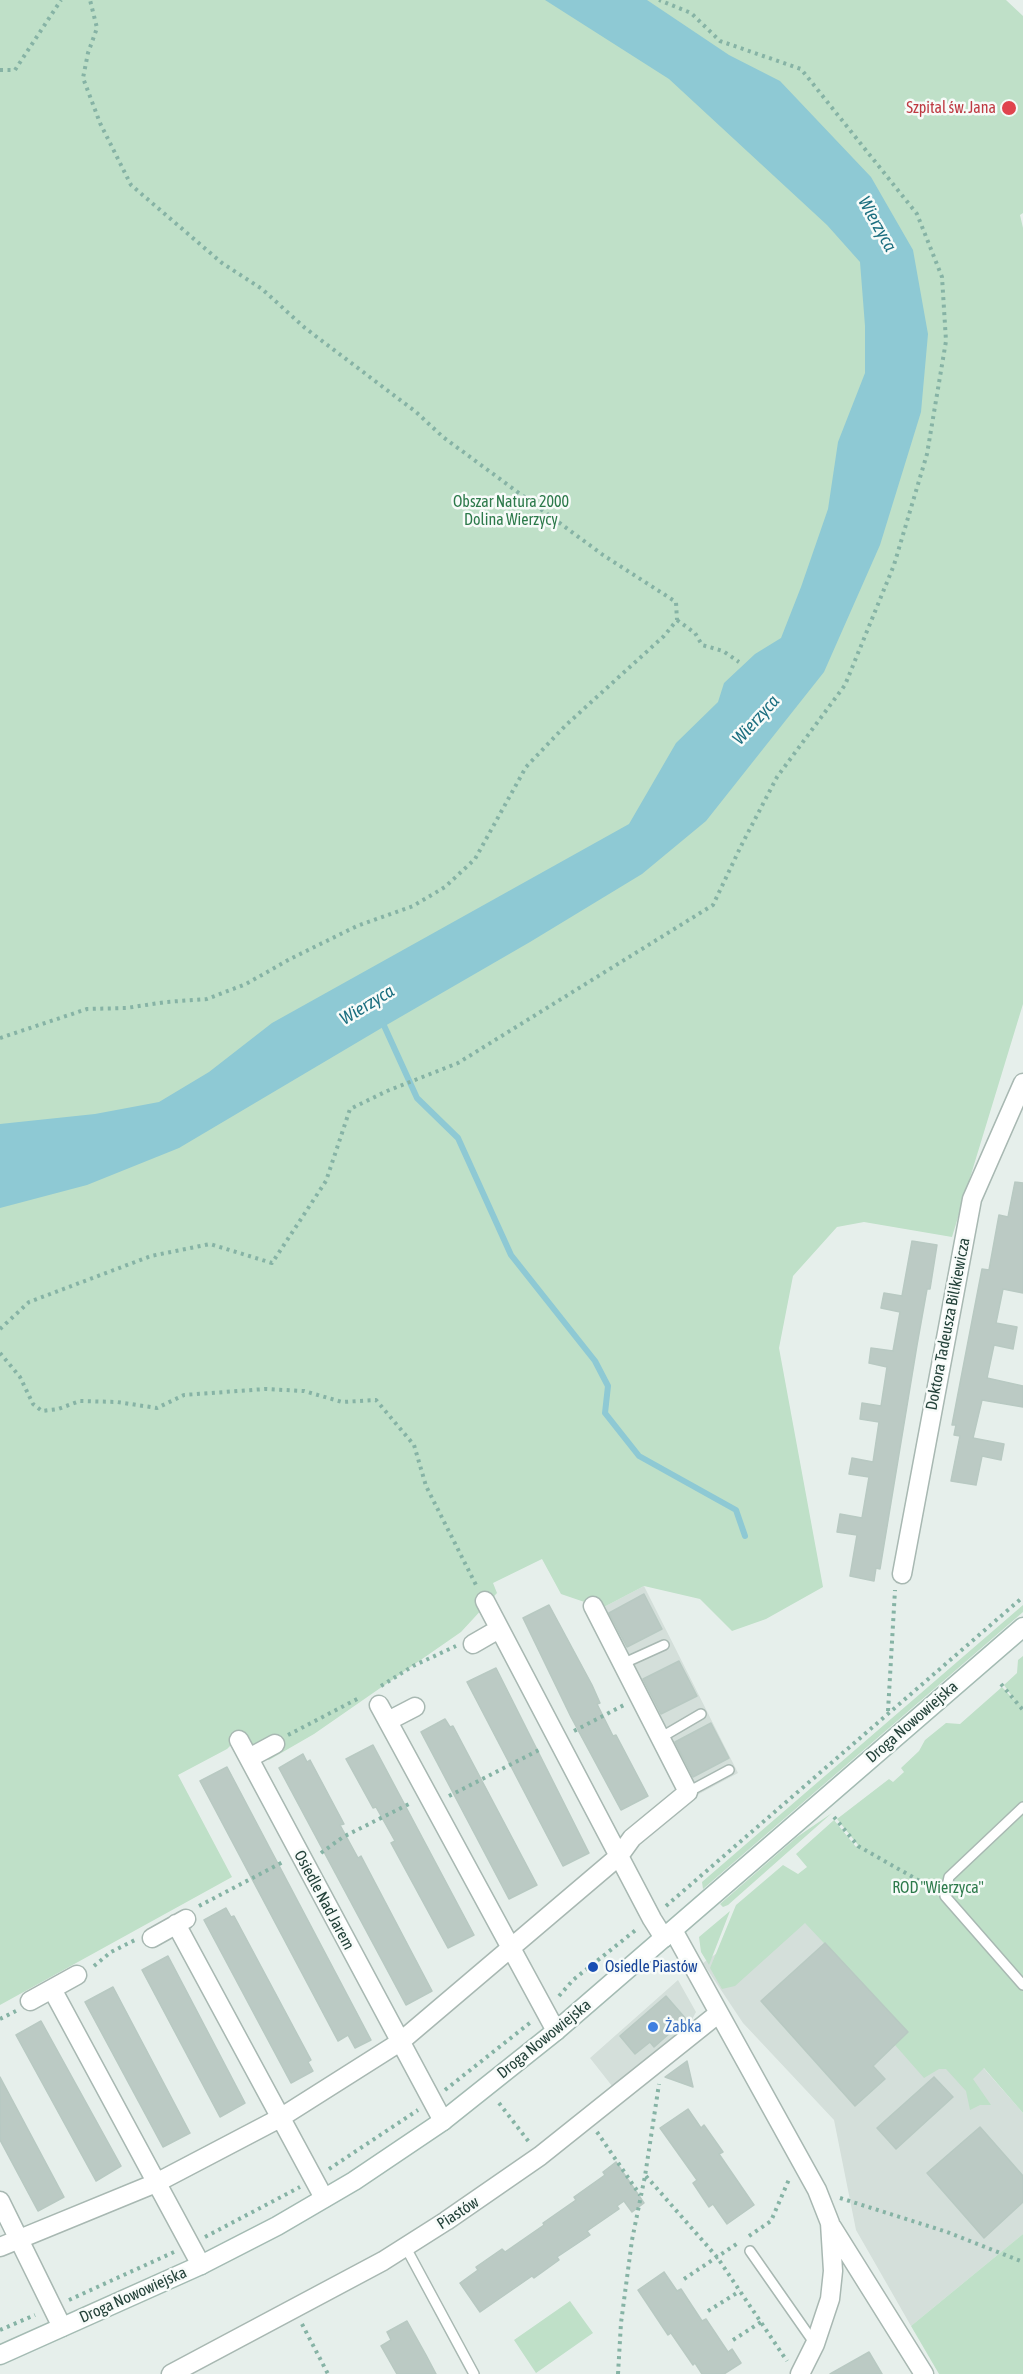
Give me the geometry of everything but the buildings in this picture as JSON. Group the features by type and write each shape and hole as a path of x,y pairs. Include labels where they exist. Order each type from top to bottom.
{"street":[{"name":"Doktora Tadeusza Bilikiewicza","path":"902,1574 972,1199 992,1149 1016,1118 1023,1083"},
{"path":"485,1602 652,1919 668,1934 718,2013 817,2190 830,2223 924,2374"},
{"path":"0,2247 156,2183 280,2118 400,2042 619,1856 632,1838 688,1792 593,1606"},
{"name":"Droga Nowowiejska","path":"0,2355 201,2265 277,2226 354,2181 443,2121 556,2031 1023,1627"},
{"path":"473,1644 500,1629"},
{"path":"379,1705 556,2031"},
{"path":"388,1721 415,1707"},
{"name":"Osiedle Nad Jarem","path":"239,1740 443,2121"},
{"path":"249,1758 275,1744"},
{"path":"152,1938 181,1922 280,2118 324,2198"},
{"path":"30,2001 77,1975"},
{"path":"52,1989 201,2265"},
{"name":"Piastów","path":"171,2374 405,2246 540,2156 718,2013"},
{"path":"0,2201 62,2327"},
{"path":"795,2370 815,2344 824,2321 831,2290 833,2245 830,2223"}],"lane":[{"path":"622,1664 664,1645"},
{"path":"660,1738 701,1714"},
{"path":"688,1792 729,1770"},
{"path":"1023,1807 949,1877 945,1896 1023,1985"},
{"path":"405,2246 474,2374"},
{"path":"750,2251 815,2344"}],"path":[{"path":"0,70 15,70 61,0"},
{"path":"0,1038 87,1009 126,1008 207,999 246,984 357,926 413,906 446,887 476,859 526,767 566,725 664,636 677,620 676,602 603,555 443,437 416,412 305,328 262,289 222,262 131,185 100,123 83,78 88,53 98,28 90,0"},
{"path":"0,1329 29,1302 151,1256 210,1244 272,1263 326,1181 350,1109 387,1091 458,1063 713,905 777,777 845,685 894,565 927,454 946,340 942,278 917,214 801,69 720,41 691,13 659,0"},
{"path":"677,620 695,633 702,645 723,651 739,662"},
{"path":"0,1353 20,1377 33,1404 42,1411 58,1409 80,1401 117,1402 157,1408 184,1395 265,1389 304,1391 342,1402 376,1400 414,1445 426,1486 485,1602"},
{"path":"888,1713 896,1580 902,1574"},
{"path":"1000,1684 1023,1710"},
{"path":"181,1922 194,1908 331,1847 343,1837 430,1800 558,1740 639,1697"},
{"path":"834,1817 858,1846 945,1896"},
{"path":"77,1975 132,1941 148,1935 152,1938"},
{"path":"618,2374 621,2323 632,2240 645,2176 663,2058"},
{"path":"499,2103 540,2156"},
{"path":"587,2119 641,2196"},
{"path":"684,2279 771,2221 798,2157"},
{"path":"645,2176 717,2257 795,2370"},
{"path":"817,2190 946,2232 1023,2262"},
{"path":"708,2311 740,2291"},
{"path":"294,2308 328,2374"},
{"path":"733,2340 761,2322"}],"shaded area":[{"path":"644,1586 738,1773 697,1795 602,1608"},
{"path":"819,1881 1023,2113 1023,2234 911,2326 856,2230 834,2120 743,2023 703,1963"},
{"path":"678,1980 696,2012 689,2025 612,2086 590,2058"}],"green space":[{"name":"Obszar Natura 2000 Dolina Wierzycy","path":"0,0 1006,0 1023,16 1023,213 1020,215 1023,228 1023,1004 952,1237 864,1222 837,1227 793,1276 779,1348 823,1587 766,1619 732,1631 700,1599 644,1586 602,1608 561,1594 542,1559 493,1583 497,1593 461,1632 314,1734 269,1760 236,1740 227,1749 178,1775 232,1877 0,2005"},
{"path":"1023,1605 1023,1612 703,1889 702,1882"},
{"name":"ROD \"Wierzyca\"","path":"1023,1656 1023,2113 984,2068 973,2079 991,2105 980,2105 970,2110 966,2091 946,2069 939,2069 924,2078 895,2045 908,2032 805,1923 735,1986 722,1989 710,1968 736,1905 783,1865 798,1874 807,1867 796,1854 834,1820 856,1847 858,1845 837,1819 889,1779 893,1782 904,1772 901,1768 919,1751 925,1740 946,1723 960,1724 1002,1687 1015,1701 1004,1685 1017,1673 1018,1660"},
{"path":"832,1813 728,1905 723,1907 720,1904 797,1837"},
{"path":"730,1911 709,1965 701,1952 699,1937"},
{"path":"1023,2234 1023,2374 939,2374 911,2326"},
{"path":"570,2301 593,2333 536,2373 514,2340"}],"water":[{"name":"Wierzyca","path":"545,0 647,0 729,55 780,81 871,177 913,250 928,334 921,412 880,545 824,672 706,821 642,874 179,1148 87,1185 0,1208 0,1124 95,1114 159,1102 209,1072 272,1023 629,824 676,743 718,702 724,683 755,654 781,638 828,509 838,442 865,373 865,326 860,262 827,225 669,79"}],"waterway":[{"name":"Wierzyca","path":"381,1019 417,1098 458,1138 511,1255 595,1361 608,1386 605,1413 639,1456 736,1510 745,1536"}],"place":[{"name":"Szpital św. Jana","path":"1009,108"},
{"name":"Osiedle Piastów","path":"593,1967"},
{"name":"Żabka","path":"653,2027"}]}
